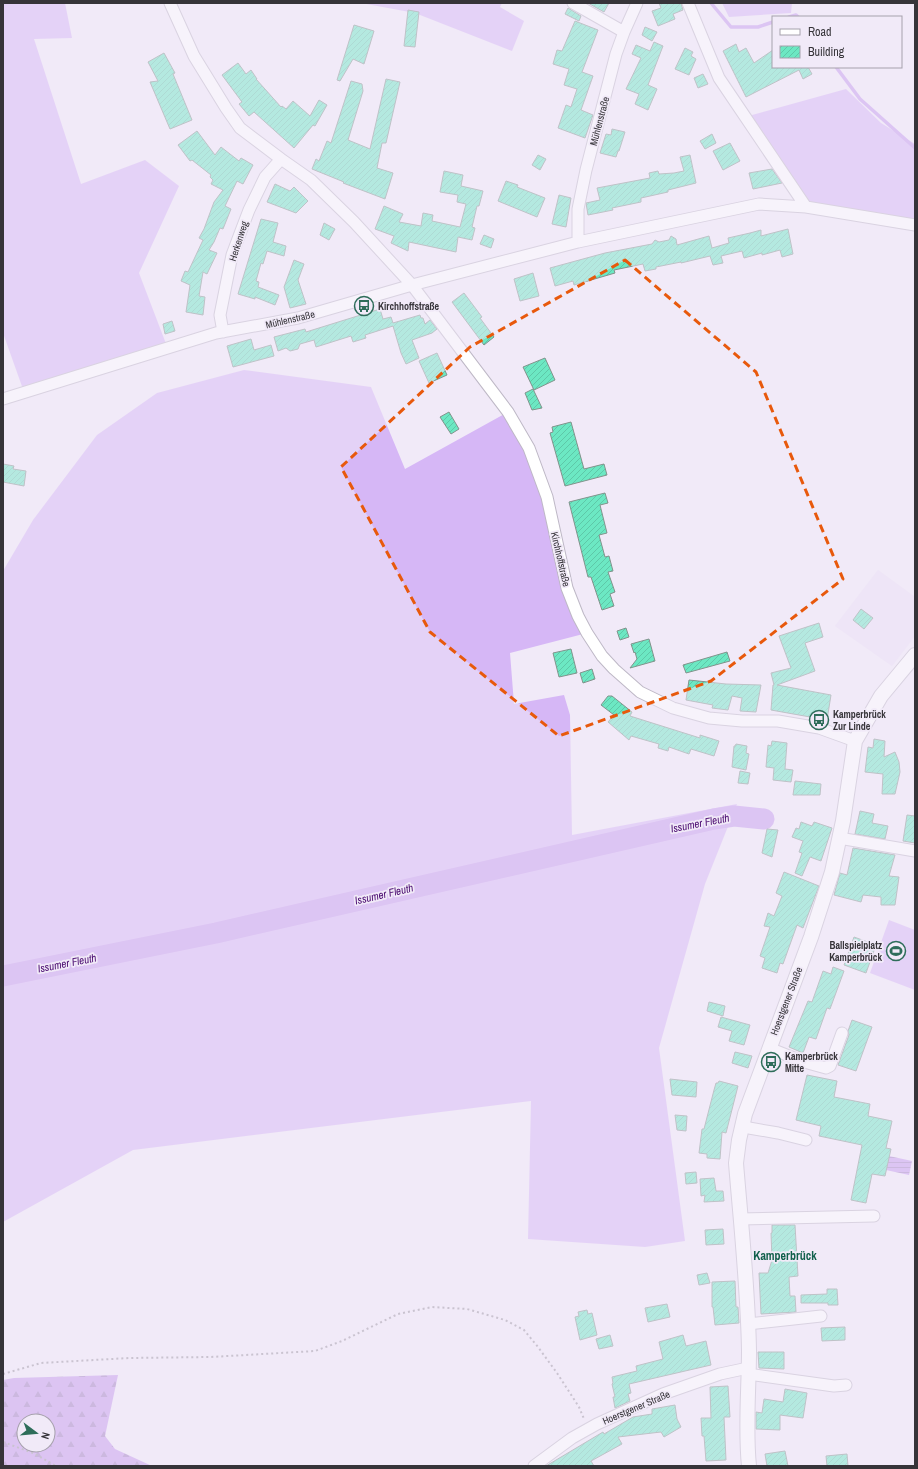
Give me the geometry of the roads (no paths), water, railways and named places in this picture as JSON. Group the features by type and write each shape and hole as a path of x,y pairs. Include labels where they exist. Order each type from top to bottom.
{"main road":[{"name":"Hoerstgener Straße","path":"749,1466 747,1442 748,1324 736,1163 739,1140 745,1114 811,937 832,872 855,741 882,696 915,654"}],"street":[{"name":"Kirchhoffstraße","path":"170,3 194,56 240,128 310,180 354,222 412,284 508,412 529,448 547,497 567,588 578,616 586,633 602,656 614,669 640,692 673,708 709,718 742,721 778,721 819,728 855,741"},
{"path":"573,3 624,32"},
{"name":"Mühlenstraße","path":"578,242 578,209 586,170 616,54 637,3"},
{"path":"688,3 719,78 806,207"},
{"name":"Herkenweg","path":"223,332 220,315 227,276 239,237 249,210 265,177 281,159"},
{"name":"Mühlenstraße","path":"3,400 223,332 298,318 412,284 578,242 759,204 806,207 915,225"},
{"path":"839,838 915,851"},
{"path":"769,1048 804,1062 826,1068 830,1066 842,1033"},
{"path":"743,1124 750,1128 806,1140"},
{"path":"740,1219 874,1216"},
{"path":"748,1324 821,1316"},
{"path":"748,1371 834,1386 846,1385"},
{"name":"Hoerstgener Straße","path":"534,1466 572,1438 588,1429 663,1394 720,1374 748,1371"}],"waterway":[{"path":"711,3 731,27 758,27 772,22"},
{"path":"792,16 797,16"},
{"path":"837,68 860,99 915,148"},
{"name":"Issumer Fleuth","path":"3,976 216,933 714,819 734,816 764,819"}],"place":[{"name":"Kirchhoffstraße","path":"364,306"},
{"name":"Kamperbrück Zur Linde","path":"819,720"},
{"name":"Ballspielplatz Kamperbrück","path":"896,951"},
{"name":"Kamperbrück Mitte","path":"771,1062"}],"district":[{"name":"Kamperbrück","path":"785,1256"}]}
